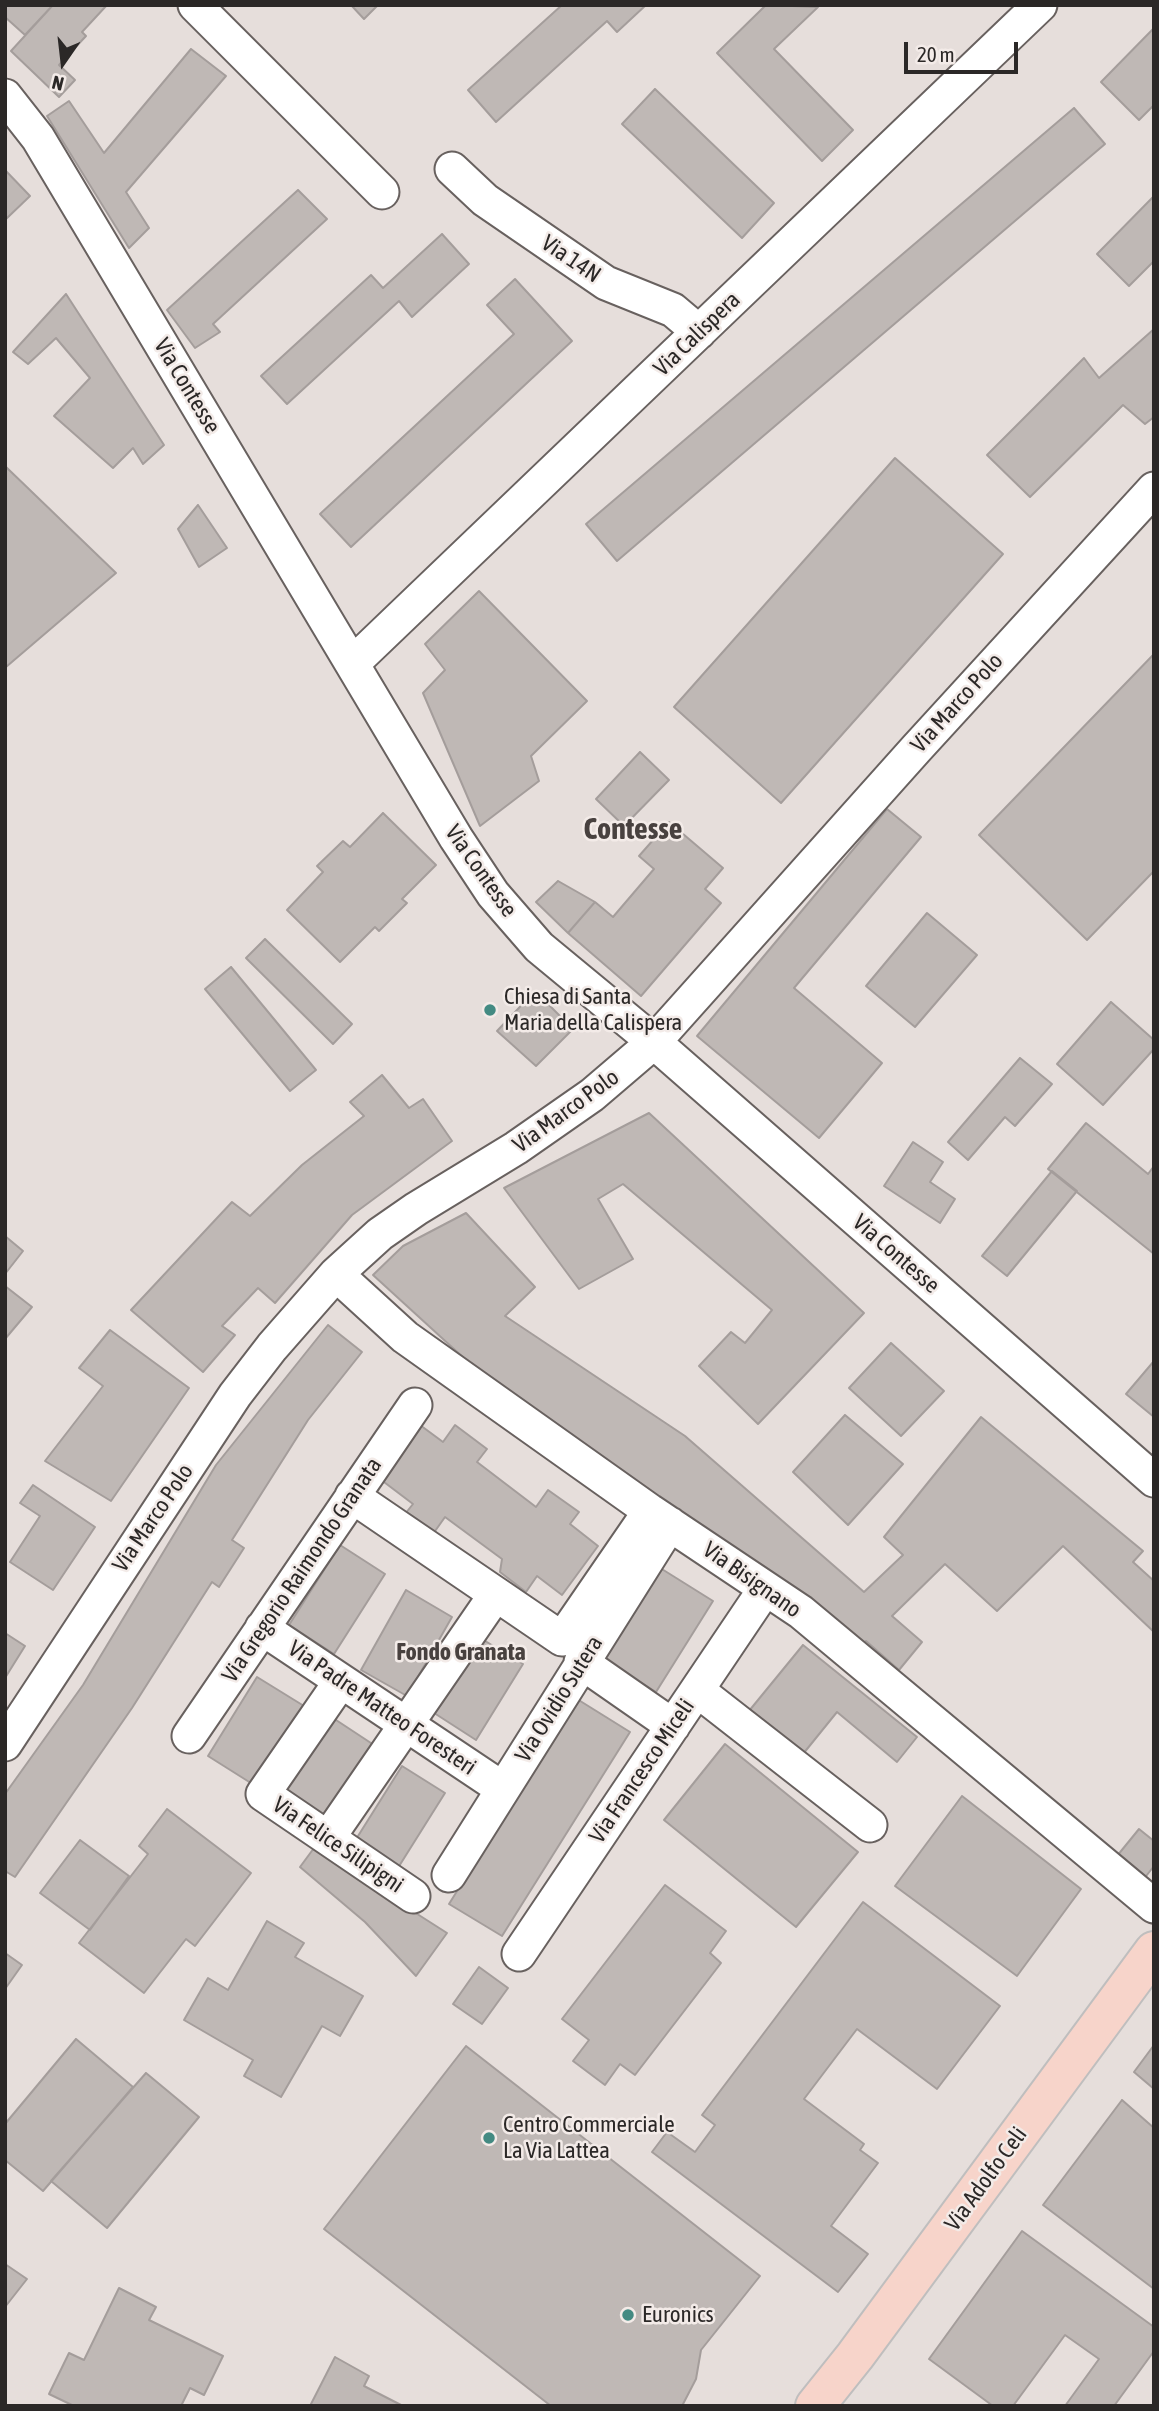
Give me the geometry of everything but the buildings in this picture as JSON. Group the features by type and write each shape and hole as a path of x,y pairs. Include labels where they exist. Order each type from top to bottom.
{"main road":[{"name":"Via Adolfo Celi","path":"816,2406 1154,1951"}],"street":[{"path":"195,5 382,192"},
{"name":"Via Calispera","path":"353,663 1040,5"},
{"name":"Via Contesse","path":"5,96 38,138 474,868 493,894 539,947 654,1042 1154,1480"},
{"name":"Via 14N","path":"452,169 485,200 606,283 673,310 698,332"},
{"name":"Via Marco Polo","path":"5,1744 235,1395 271,1347 335,1274 380,1234 516,1148 581,1103 611,1081 654,1042 915,749 1154,489"},
{"name":"Via Bisignano","path":"335,1274 405,1337 660,1517 801,1612 1154,1906"},
{"name":"Via Gregorio Raimondo Granata","path":"189,1736 415,1405"},
{"path":"352,1496 496,1594 673,1726"},
{"name":"Via Ovidio Sutera","path":"449,1875 503,1789 572,1650 660,1517"},
{"name":"Via Francesco Miceli","path":"519,1954 765,1589"},
{"path":"328,1838 496,1594"},
{"name":"Via Padre Matteo Foresteri","path":"262,1628 503,1789"},
{"name":"Via Felice Silipigni","path":"341,1681 264,1794 413,1896"},
{"path":"697,1690 870,1825"}],"place":[{"name":"Chiesa di Santa Maria della Calispera","path":"490,1010"},
{"name":"Centro Commerciale La Via Lattea","path":"489,2138"},
{"name":"Euronics","path":"628,2315"}],"district":[{"name":"Contesse","path":"633,830"},
{"name":"Fondo Granata","path":"461,1652"}]}
